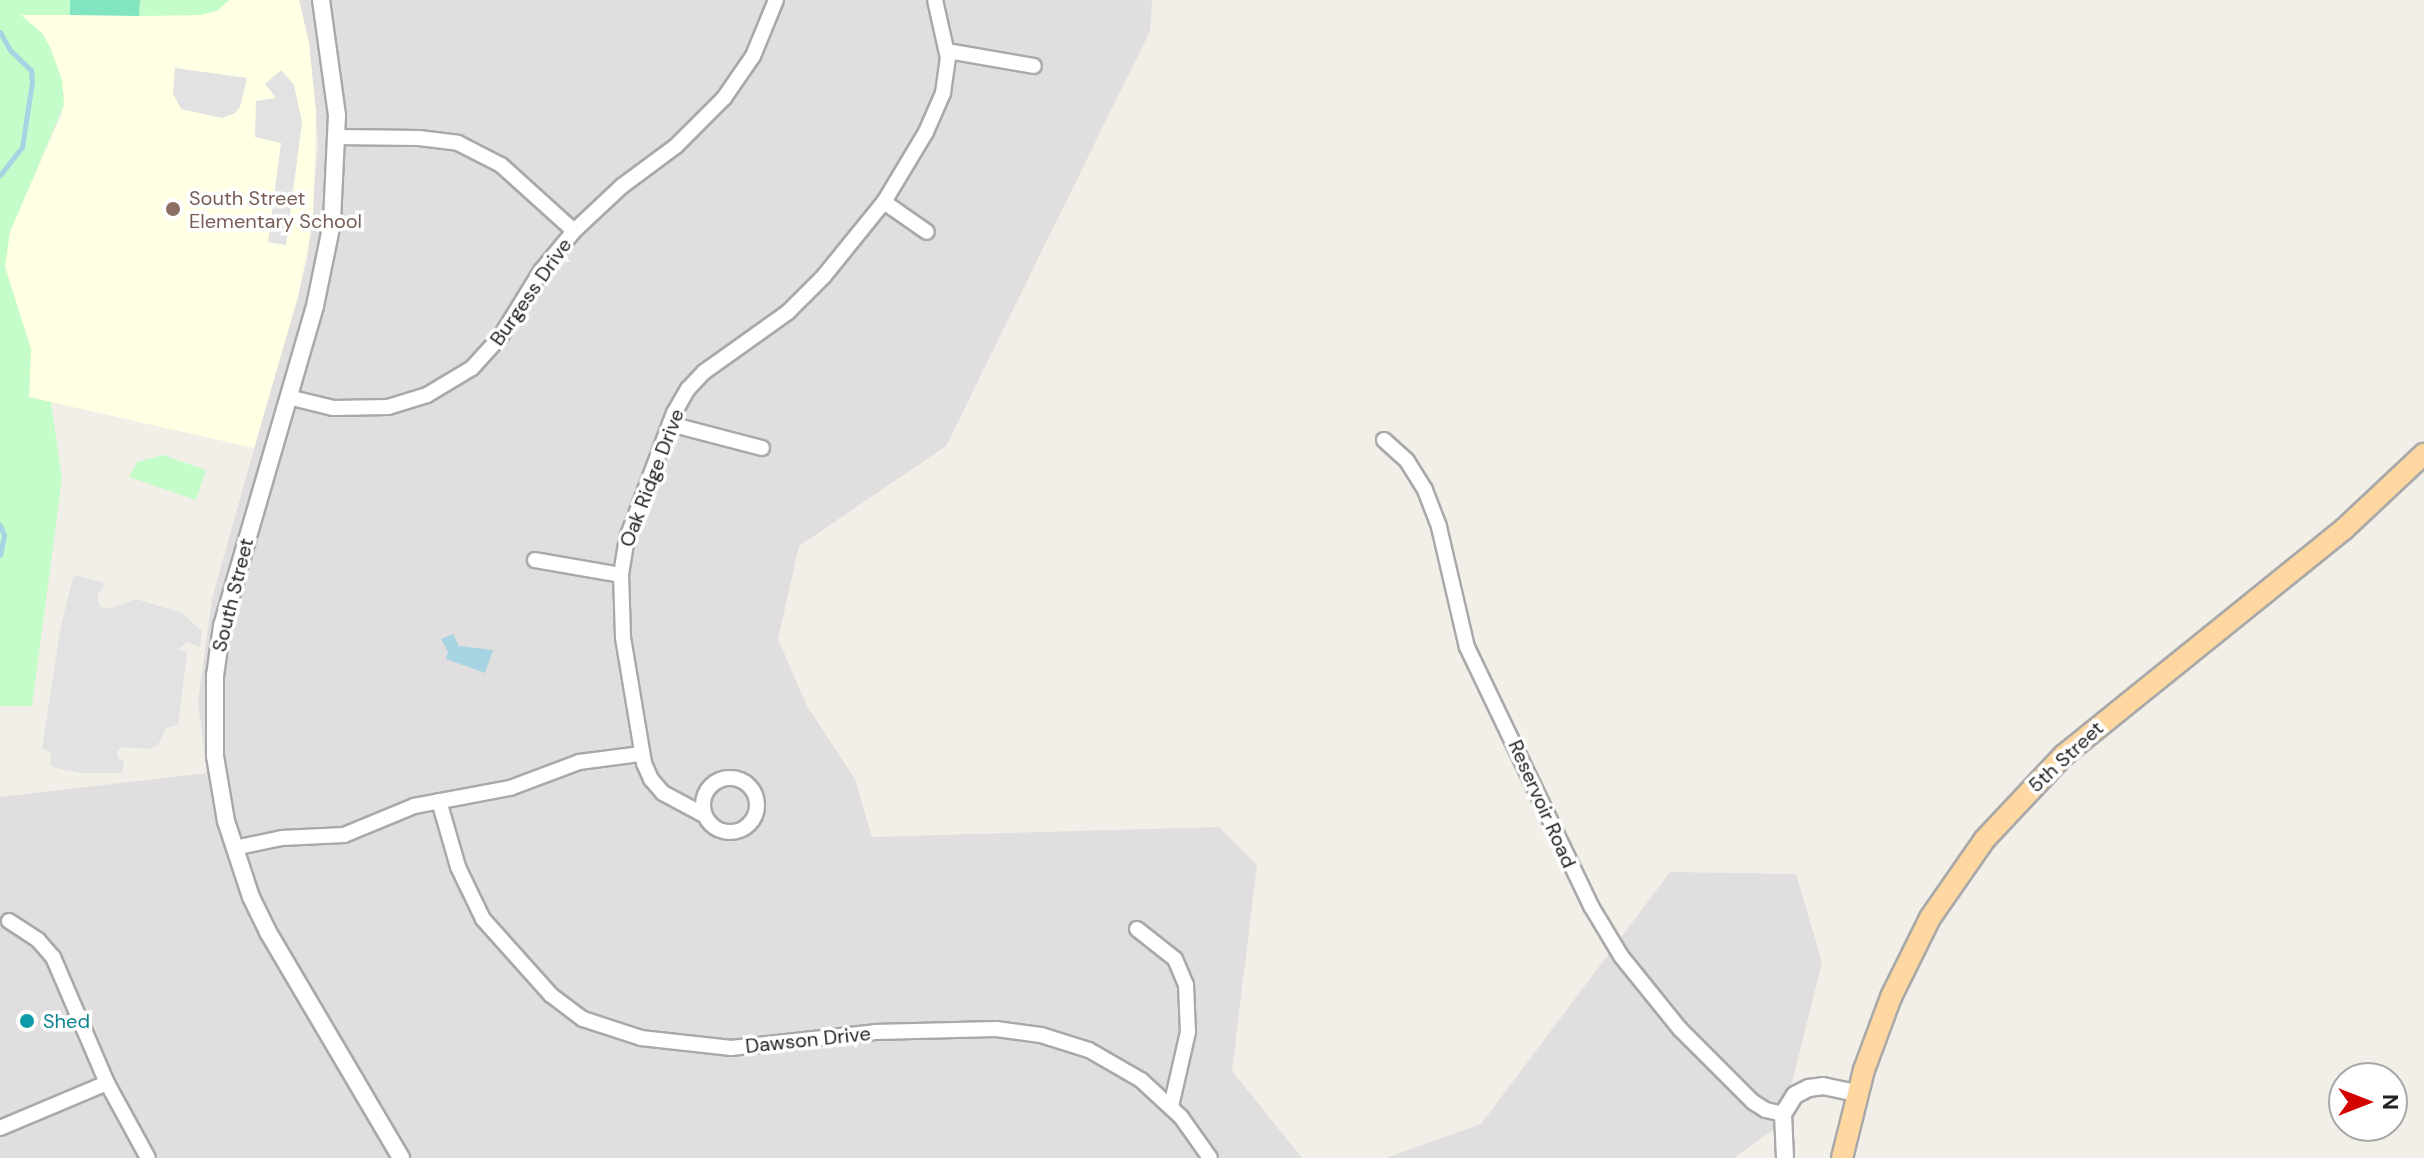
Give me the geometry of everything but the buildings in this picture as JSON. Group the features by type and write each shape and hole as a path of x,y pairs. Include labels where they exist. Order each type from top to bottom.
{"main road":[{"name":"5th Street","path":"1842,1158 1857,1093 1891,997 1947,890 1985,839 2064,755 2352,522 2424,454"}],"street":[{"name":"South Street","path":"321,0 334,75 337,137 327,249 288,397 231,589 219,645 213,711 215,756 234,848 268,932 401,1158"},
{"name":"Burgess Drive","path":"288,397 333,408 370,409 412,401 443,388 472,368 491,349 541,271 574,231 622,186 676,146 724,98 753,56 776,0"},
{"name":"Oak Ridge Drive","path":"704,815 663,793 651,779 641,754 624,650 621,575 631,523 670,424 695,380 801,300 884,202 933,119 943,93 948,51 935,0"},
{"path":"948,51 1034,66"},
{"path":"337,137 419,138 458,143 501,165 574,231"},
{"path":"884,202 927,232"},
{"path":"670,424 762,448"},
{"name":"Reservoir Road","path":"1384,440 1407,461 1425,490 1439,527 1467,647 1567,863 1598,919 1641,982 1690,1040 1753,1102 1766,1110 1783,1114"},
{"path":"535,560 621,575"},
{"path":"234,848 270,839 344,835 367,829 405,808 510,788 579,762 641,754"},
{"name":"Dawson Drive","path":"439,801 458,867 483,919 551,995 573,1013 595,1025 665,1043 731,1048 875,1032 981,1029 1025,1032 1075,1044 1108,1059 1141,1080 1171,1106 1210,1158"},
{"path":"9,921 38,940 53,957 107,1083 148,1158"},
{"path":"1137,929 1175,959 1186,985 1188,1032 1171,1106"},
{"path":"0,1128 107,1083"},
{"path":"1785,1158 1783,1114 1790,1100 1809,1088 1833,1086 1857,1093"}],"shaded area":[{"path":"0,0 299,0 309,43 316,111 313,222 298,297 254,448 29,397 31,349 5,267 6,250 10,231 62,114 64,94 50,47"},
{"path":"299,0 1152,0 1150,31 946,446 799,546 778,639 807,706 855,779 872,837 1219,827 1257,865 1232,1071 1302,1158 0,1158 0,797 207,773 198,702 212,599 308,257 318,145 309,43"},
{"path":"175,68 247,78 240,107 235,113 222,118 181,109 173,94"},
{"path":"281,70 294,85 302,122 286,245 268,242 281,143 255,137 256,101 276,98 265,84"},
{"path":"73,577 105,583 97,596 100,607 112,608 136,599 182,613 202,631 200,647 187,642 178,649 187,653 178,725 166,728 160,742 151,749 123,747 117,751 118,758 124,761 122,773 82,773 57,768 50,765 51,752 42,749 60,631"},
{"path":"1670,872 1796,874 1822,962 1782,1123 1734,1158 1386,1158 1481,1124"}],"green space":[{"path":"0,0 70,0 70,15 21,15 42,33 50,47 62,80 64,105 10,232 5,267 31,349 29,397 51,402 62,479 32,706 0,706"},
{"path":"70,0 140,0 139,16 70,15"},
{"path":"140,0 229,0 217,11 201,15 139,16"},
{"path":"163,455 206,470 196,500 129,477 137,462"}],"water":[{"path":"453,634 459,646 493,650 485,673 446,659 448,652 441,639"}],"waterway":[{"path":"0,32 10,50 31,70 32,82 22,147 0,175"},
{"path":"0,525 4,535 0,555"}],"place":[{"name":"South Street Elementary School","path":"173,209"},
{"name":"Shed","path":"27,1021"}]}
